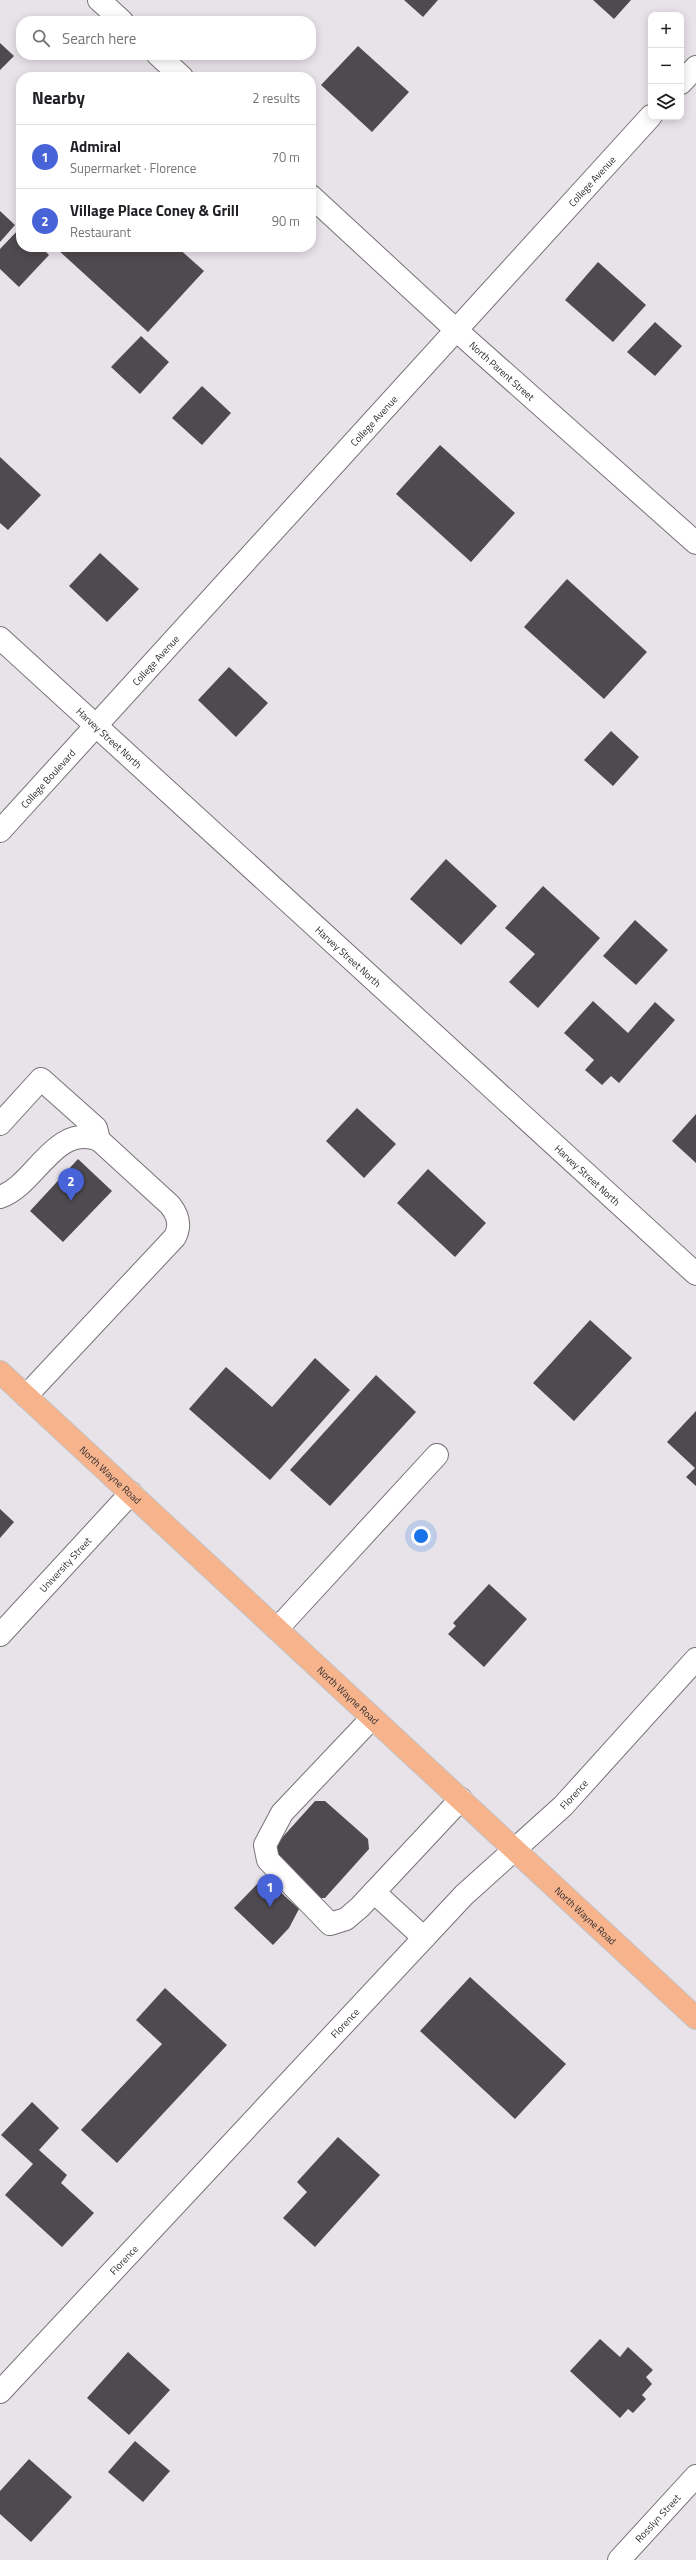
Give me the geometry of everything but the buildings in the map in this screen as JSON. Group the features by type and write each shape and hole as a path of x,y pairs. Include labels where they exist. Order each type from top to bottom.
{"main road":[{"name":"North Wayne Road","path":"0,1372 696,2018"}],"street":[{"path":"99,0 117,16"},
{"path":"163,60 177,72"},
{"path":"684,80 696,67"},
{"name":"College Avenue","path":"95,725 648,119"},
{"name":"North Parent Street","path":"316,201 455,329 696,543"},
{"name":"Harvey Street North","path":"0,638 696,1274"},
{"name":"College Boulevard","path":"0,830 95,725"},
{"path":"0,1124 41,1079 96,1128 99,1140"},
{"path":"0,1197 14,1191 56,1148 83,1136 99,1140 170,1205 176,1213 178,1231 156,1258 26,1396"},
{"path":"277,1629 437,1455"},
{"name":"University Street","path":"0,1635 131,1493"},
{"name":"Florence","path":"0,2392 464,1895 565,1804 696,1659"},
{"path":"372,1718 282,1813 265,1844 268,1860 330,1924 346,1919 374,1892 461,1800"},
{"path":"374,1892 424,1938"},
{"name":"Rosslyn Street","path":"619,2560 696,2476"}],"place":[{"name":"Village Place Coney & Grill","path":"71,1201"},
{"name":"Admiral","path":"270,1907"}]}
